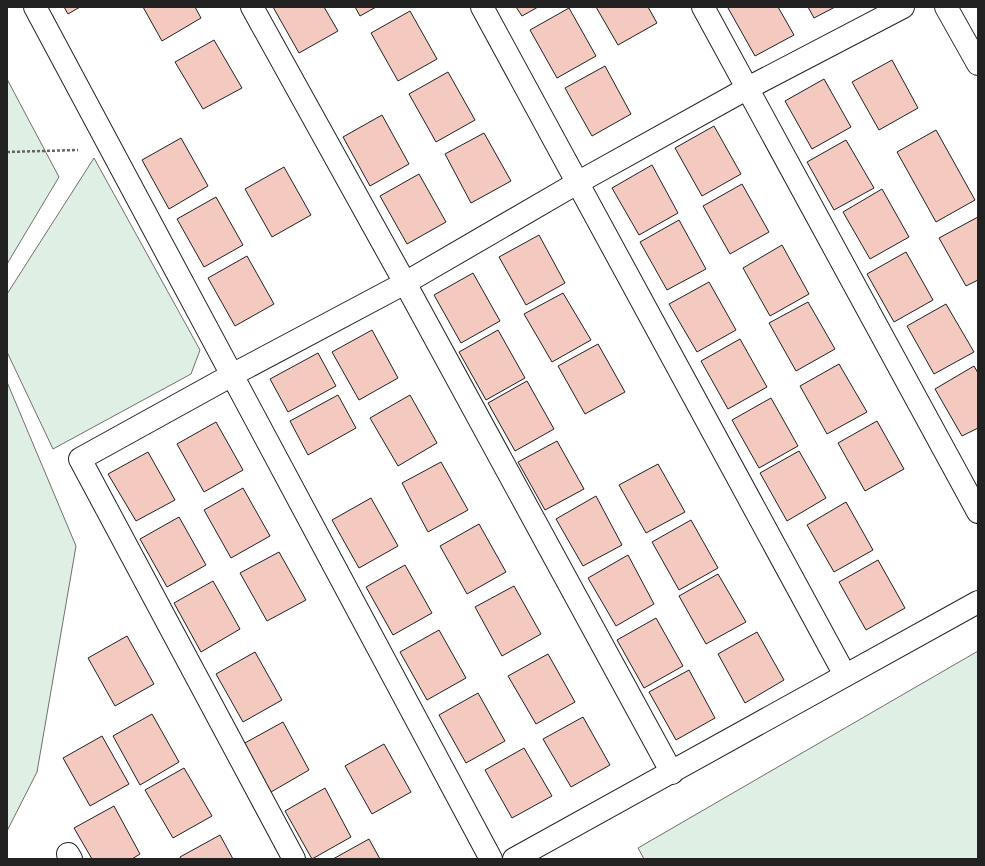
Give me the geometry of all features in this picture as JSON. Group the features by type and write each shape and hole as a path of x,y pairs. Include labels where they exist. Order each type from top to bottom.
{"street":[{"path":"35,7 491,859"},
{"path":"252,7 405,283 672,773"},
{"path":"482,7 845,675"},
{"path":"703,7 978,512"},
{"path":"294,859 80,459 232,375 405,283 578,183 748,88 903,7"},
{"path":"946,7 978,64"},
{"path":"514,859 672,773 978,602"}],"path":[{"path":"7,152 111,149"}],"green space":[{"path":"7,79 59,177 7,264"},
{"path":"94,158 200,350 191,374 53,449 7,352 7,294"},
{"path":"7,382 76,546 37,772 7,831"},
{"path":"978,651 978,859 644,859 638,848"}],"building":[{"path":"64,7 80,7 68,14"},
{"path":"143,7 195,7 201,18 162,41"},
{"path":"273,7 324,7 338,31 299,53"},
{"path":"355,7 376,7 360,16"},
{"path":"516,7 538,7 522,16"},
{"path":"596,7 648,7 657,23 618,45"},
{"path":"778,7 794,35 755,56 728,8"},
{"path":"808,7 835,7 814,18"},
{"path":"569,8 596,56 557,78 530,30"},
{"path":"410,11 437,59 398,81 371,33"},
{"path":"214,40 242,88 203,109 175,62"},
{"path":"892,60 918,108 879,130 852,82"},
{"path":"605,66 631,114 592,136 565,88"},
{"path":"448,72 475,120 436,142 409,94"},
{"path":"824,79 851,127 812,149 785,101"},
{"path":"382,115 409,164 370,186 343,137"},
{"path":"714,126 741,174 702,196 675,148"},
{"path":"936,130 975,200 936,222 897,152"},
{"path":"484,133 511,181 471,203 445,154"},
{"path":"181,138 208,186 169,209 142,160"},
{"path":"846,140 874,188 834,210 807,162"},
{"path":"652,165 678,213 639,235 612,188"},
{"path":"284,167 311,215 272,237 245,189"},
{"path":"419,174 446,222 407,244 380,196"},
{"path":"742,184 769,232 730,254 703,206"},
{"path":"882,189 909,237 870,259 843,212"},
{"path":"216,197 243,245 204,267 177,219"},
{"path":"978,217 978,280 966,286 939,238"},
{"path":"679,220 706,269 667,290 640,242"},
{"path":"539,235 565,283 526,305 499,257"},
{"path":"782,245 809,294 770,316 743,268"},
{"path":"906,252 933,300 894,322 867,274"},
{"path":"247,256 274,304 235,326 208,278"},
{"path":"473,273 500,321 461,343 434,295"},
{"path":"709,282 736,330 697,352 669,304"},
{"path":"563,293 591,340 552,362 524,314"},
{"path":"808,302 835,349 796,371 769,323"},
{"path":"946,304 974,352 934,374 907,326"},
{"path":"372,330 398,378 359,400 332,352"},
{"path":"498,330 525,378 486,400 459,352"},
{"path":"740,339 767,387 728,409 701,361"},
{"path":"598,344 625,392 585,414 558,366"},
{"path":"318,353 336,386 288,412 270,379"},
{"path":"839,364 867,412 827,434 800,386"},
{"path":"974,366 978,373 978,428 962,436 935,389"},
{"path":"527,381 554,429 515,451 488,403"},
{"path":"338,395 356,428 308,455 290,421"},
{"path":"410,395 437,443 398,466 370,418"},
{"path":"771,398 798,446 759,468 732,420"},
{"path":"877,421 904,469 865,491 838,443"},
{"path":"216,422 243,470 204,492 177,444"},
{"path":"557,441 584,489 545,510 518,462"},
{"path":"799,451 826,498 787,521 760,473"},
{"path":"148,452 175,500 136,521 108,474"},
{"path":"441,462 468,510 428,532 402,483"},
{"path":"658,464 685,512 646,533 619,485"},
{"path":"243,488 270,536 231,558 204,510"},
{"path":"596,496 622,545 583,566 556,519"},
{"path":"371,498 398,546 359,568 332,520"},
{"path":"846,502 873,550 834,572 807,525"},
{"path":"179,517 206,565 167,587 140,539"},
{"path":"691,520 718,568 679,590 652,542"},
{"path":"479,524 506,572 467,594 440,546"},
{"path":"279,552 306,600 267,621 240,573"},
{"path":"628,555 654,604 616,626 588,578"},
{"path":"878,560 905,608 866,630 839,582"},
{"path":"405,565 432,613 393,635 366,587"},
{"path":"718,574 746,622 706,644 679,596"},
{"path":"213,581 240,629 201,652 174,603"},
{"path":"514,586 541,634 502,656 475,607"},
{"path":"656,618 683,666 644,688 617,640"},
{"path":"439,630 466,678 427,700 400,652"},
{"path":"757,632 784,680 745,703 718,654"},
{"path":"127,636 154,684 115,706 88,658"},
{"path":"255,652 282,700 243,722 216,674"},
{"path":"548,654 575,702 536,724 508,676"},
{"path":"689,670 715,718 676,740 649,692"},
{"path":"478,693 505,741 466,763 439,715"},
{"path":"152,714 179,762 140,785 113,736"},
{"path":"583,717 610,765 571,787 543,739"},
{"path":"283,722 309,770 271,792 243,744"},
{"path":"102,736 129,784 90,806 63,758"},
{"path":"384,744 411,792 372,814 345,766"},
{"path":"524,748 552,796 512,818 485,770"},
{"path":"184,768 212,816 173,838 145,790"},
{"path":"325,788 351,837 312,859 285,811"},
{"path":"114,806 140,854 132,859 92,859 74,828"},
{"path":"220,835 233,859 181,859 180,857"},
{"path":"369,839 380,859 333,859"}]}
